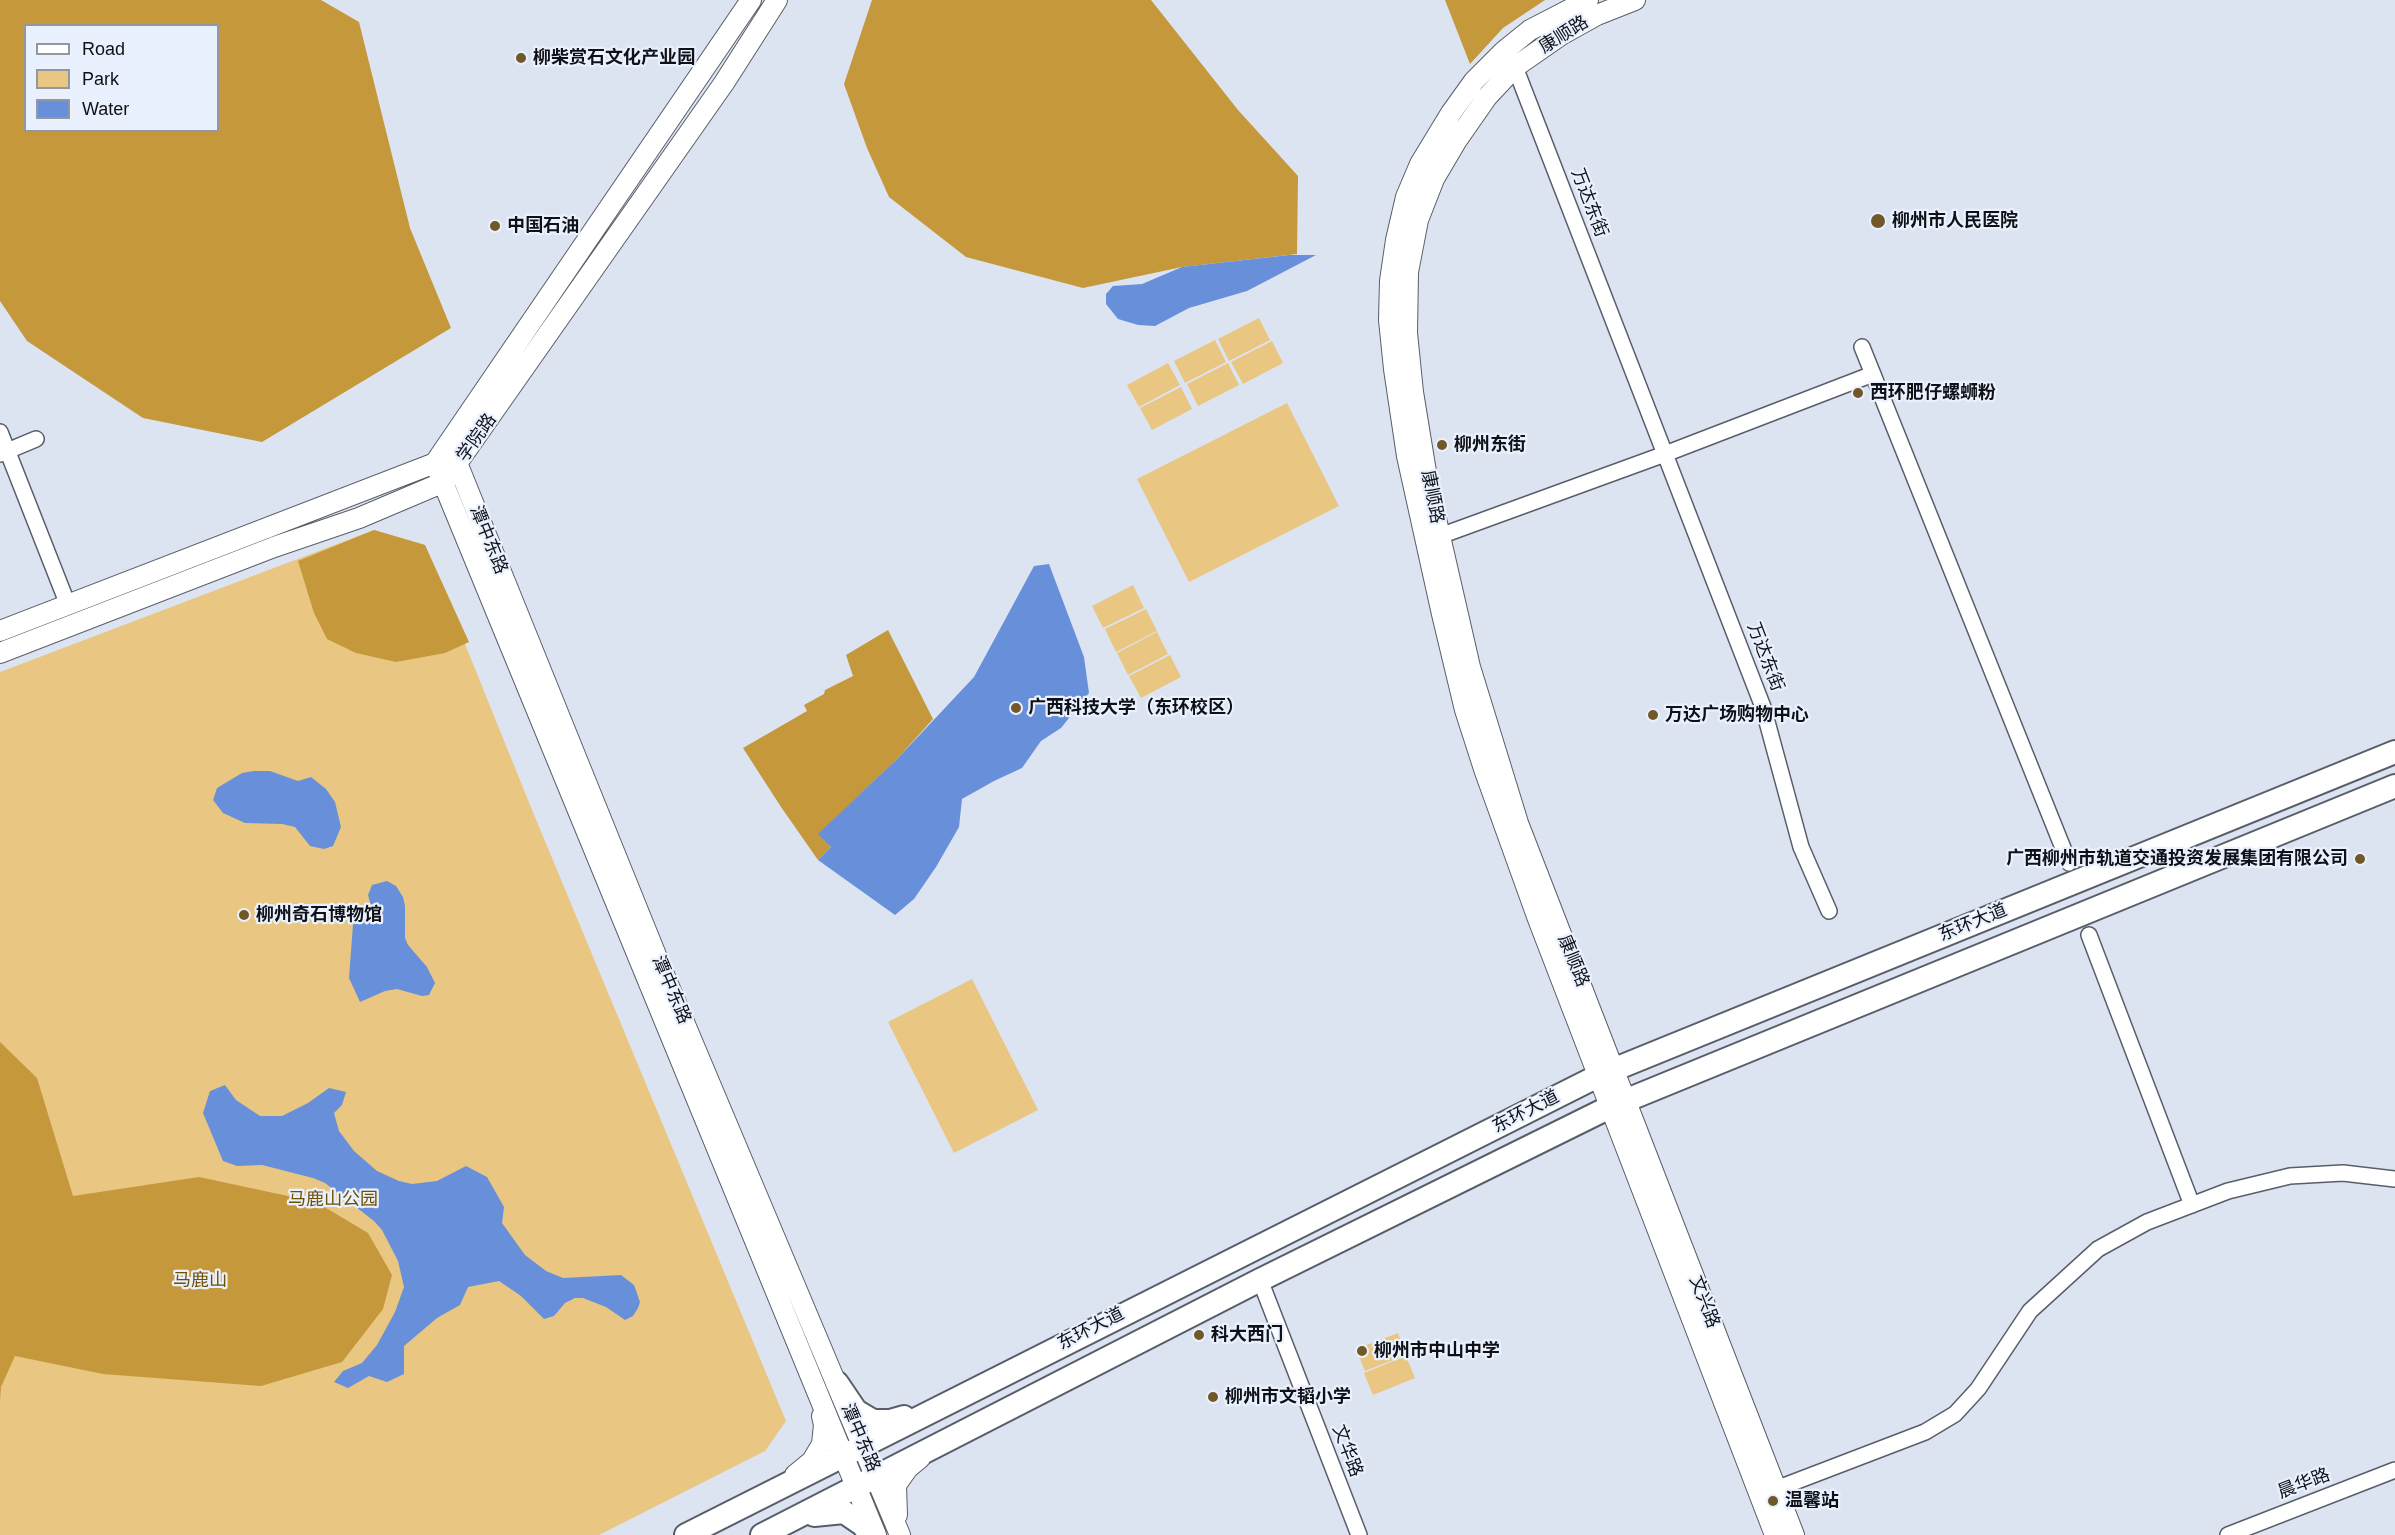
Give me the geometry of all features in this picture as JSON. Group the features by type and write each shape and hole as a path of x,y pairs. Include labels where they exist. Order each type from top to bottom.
{"highway":[{"name":"东环大道","path":"686,1535 1606,1072 2395,752"},
{"name":"东环大道","path":"762,1535 1260,1280 1618,1104 2395,786"},
{"path":"827,1387 873,1422 890,1421 934,1409"},
{"path":"786,1523 821,1513 844,1512 863,1525 870,1535"}],"main road":[{"name":"学院路","path":"0,632 435,464 751,0"},
{"name":"学院路","path":"0,653 274,547 358,518 444,482 458,466 724,83 777,0"},
{"name":"康顺路","path":"1588,0 1530,30 1504,51 1474,81 1451,113 1420,164 1406,197 1390,281 1389,320 1407,456 1465,710 1509,842 1606,1072"},
{"name":"康顺路","path":"1606,1072 1518,824 1470,667 1440,536 1413,392 1407,333 1408,272 1418,220 1434,179 1457,140 1487,97 1515,67 1561,35 1597,15 1635,0"},
{"name":"潭中东路","path":"449,443 853,1451 857,1488 876,1535"},
{"name":"潭中东路","path":"435,464 827,1387"},
{"name":"文兴路","path":"1606,1072 1775,1535"},
{"name":"文兴路","path":"1618,1104 1794,1535"},
{"path":"778,1489 812,1461 822,1444 827,1387"},
{"path":"901,1535 896,1509 896,1485 908,1468 931,1448"},
{"name":"潭中东路","path":"853,1451 877,1477 901,1535"}],"street":[{"name":"万达东街","path":"1515,67 1763,707 1791,817 1801,847 1829,911"},
{"path":"1862,346 2069,863"},
{"path":"1440,536 1665,454 1873,374"},
{"path":"0,432 4,452 68,605"},
{"path":"4,452 36,439"},
{"path":"2089,935 2192,1205"},
{"path":"1776,1489 1925,1432 1955,1414 1978,1389 2030,1311 2098,1249 2147,1222 2228,1191 2290,1176 2343,1173 2395,1179"},
{"name":"文华路","path":"1260,1280 1359,1535"},
{"name":"晨华路","path":"2228,1535 2395,1470"}],"green space":[{"path":"0,0 321,0 359,22 410,228 451,328 262,442 143,418 27,341 0,301"},
{"path":"872,0 1151,0 1238,110 1298,176 1297,254 1182,267 1083,288 966,257 889,197 867,148 844,84"},
{"path":"1445,0 1545,0 1503,28 1470,64"},
{"path":"1259,318 1270,340 1229,361 1218,339"},
{"path":"1215,340 1226,362 1185,383 1174,361"},
{"path":"1272,341 1283,363 1243,384 1231,362"},
{"path":"1168,363 1180,385 1139,407 1127,385"},
{"path":"1228,363 1239,385 1198,406 1187,384"},
{"path":"1181,387 1192,409 1152,430 1140,408"},
{"path":"1287,403 1339,506 1189,582 1137,479"},
{"name":"马鹿山公园","path":"374,530 425,545 530,805 786,1421 765,1451 599,1535 0,1535 0,672"},
{"path":"374,530 425,545 469,642 445,653 396,662 356,653 327,639 314,613 298,561"},
{"path":"1133,585 1144,608 1103,628 1092,606"},
{"path":"1146,609 1157,631 1116,652 1105,629"},
{"path":"888,630 933,719 897,759 819,834 831,847 818,860 743,748 807,711 804,705 824,694 825,690 853,676 846,655"},
{"path":"1157,632 1168,654 1128,675 1117,653"},
{"path":"1170,655 1181,677 1141,698 1129,676"},
{"path":"972,979 1038,1110 954,1153 888,1022"},
{"name":"马鹿山","path":"0,1042 37,1078 73,1196 199,1177 316,1202 368,1233 392,1275 383,1309 342,1362 261,1386 103,1374 15,1356 1,1387 0,1401"},
{"path":"1398,1333 1406,1355 1365,1371 1356,1349"},
{"path":"1406,1356 1415,1378 1373,1395 1364,1373"}],"water":[{"path":"1289,255 1316,255 1247,291 1189,308 1155,326 1138,325 1118,319 1106,304 1106,294 1113,286 1142,284 1182,267"},
{"path":"1049,564 1084,657 1089,693 1061,728 1041,741 1022,768 962,799 959,827 936,867 914,899 895,915 818,860 831,847 818,834 897,759 974,677 1034,566"},
{"path":"270,771 298,781 311,777 326,789 335,802 341,827 333,846 324,849 310,846 295,827 282,824 245,823 223,813 213,800 217,788 242,773"},
{"path":"387,881 396,886 403,897 405,938 408,945 427,967 435,983 429,995 422,996 397,989 385,991 360,1002 349,978 353,924 359,916 373,913 368,895 372,885"},
{"path":"225,1085 236,1100 260,1116 282,1116 308,1103 329,1088 346,1092 342,1105 334,1113 339,1131 354,1151 377,1171 412,1184 437,1181 466,1166 487,1177 504,1207 502,1223 525,1255 546,1271 563,1278 621,1275 634,1285 640,1302 638,1308 633,1316 625,1320 606,1307 583,1298 575,1298 565,1303 554,1316 544,1319 521,1296 499,1281 468,1287 460,1305 437,1318 404,1346 404,1374 387,1382 369,1376 348,1388 334,1382 343,1371 362,1363 377,1345 395,1312 404,1287 398,1261 382,1230 374,1221 325,1183 262,1165 237,1166 223,1161 203,1113 210,1091"}],"place":[{"name":"柳柴赏石文化产业园","path":"521,58"},
{"name":"柳州市人民医院","path":"1878,221"},
{"name":"中国石油","path":"495,226"},
{"name":"西环肥仔螺蛳粉","path":"1858,393"},
{"name":"柳州东街","path":"1442,445"},
{"name":"广西科技大学（东环校区）","path":"1016,708"},
{"name":"万达广场购物中心","path":"1653,715"},
{"name":"广西柳州市轨道交通投资发展集团有限公司","path":"2360,859"},
{"name":"柳州奇石博物馆","path":"244,915"},
{"name":"科大西门","path":"1199,1335"},
{"name":"柳州市中山中学","path":"1362,1351"},
{"name":"柳州市文韬小学","path":"1213,1397"},
{"name":"温馨站","path":"1773,1501"}]}
